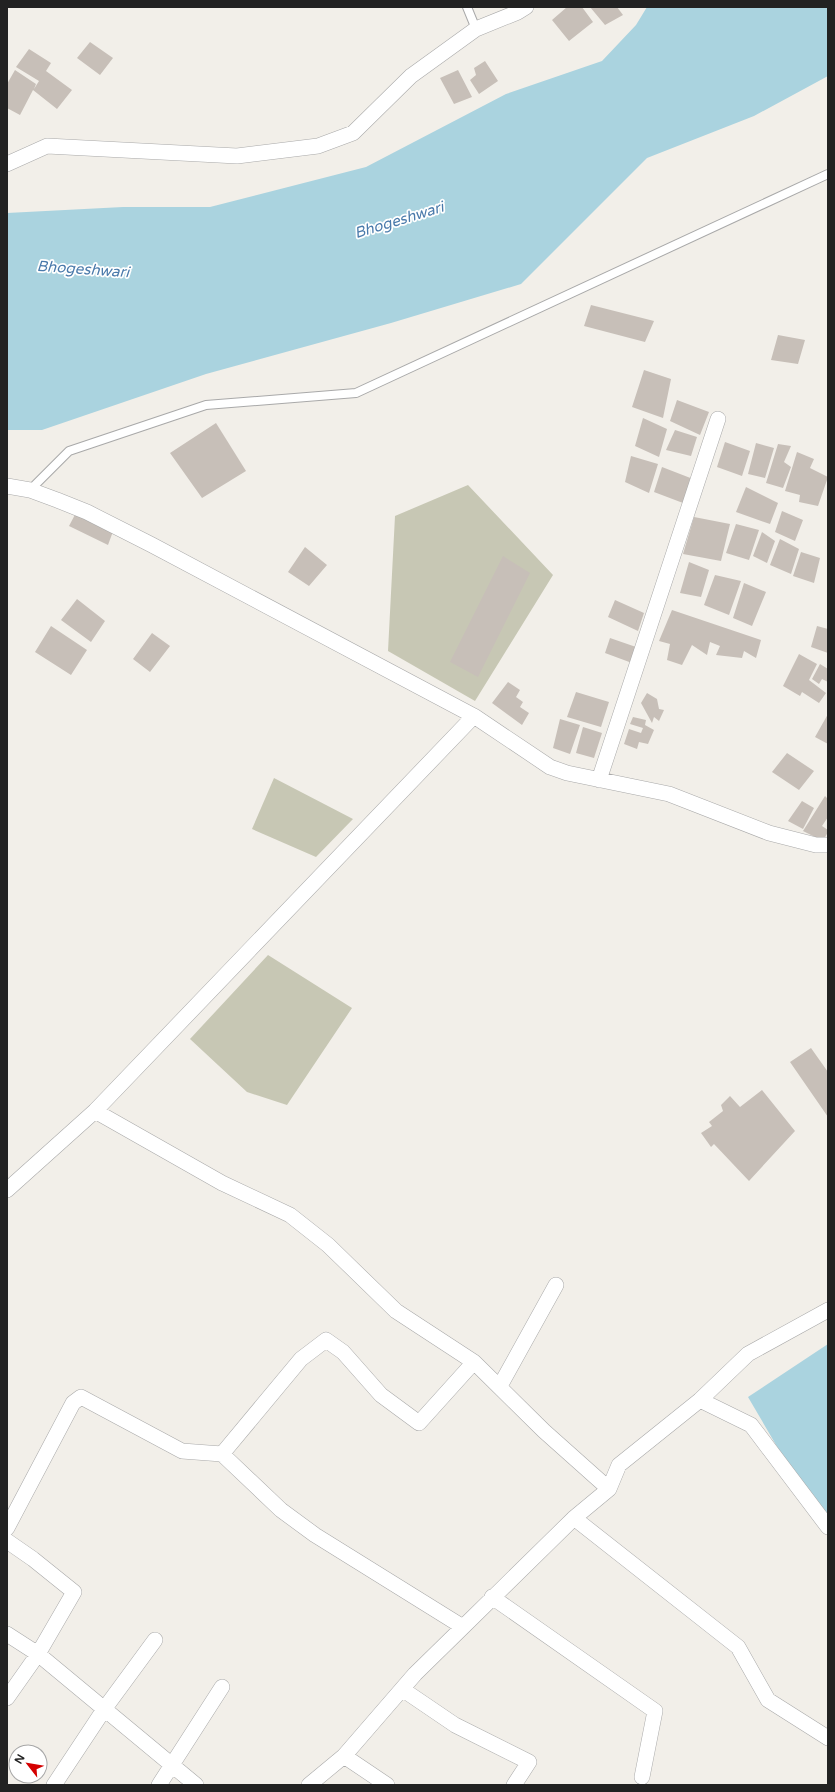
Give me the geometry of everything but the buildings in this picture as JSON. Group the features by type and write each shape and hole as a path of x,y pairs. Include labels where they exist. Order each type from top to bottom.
{"street":[{"path":"7,164 47,146 237,156 318,146 353,133 411,76 476,29 518,12 526,7"},
{"path":"599,780 718,418"},
{"path":"7,486 30,490 57,500 115,526 474,716 550,767 567,773 668,794 769,833 816,845 828,845"},
{"path":"7,1190 95,1111 474,716"},
{"path":"95,1111 222,1183 290,1215 328,1245 396,1311 474,1362 544,1431 609,1489"},
{"path":"500,1386 556,1285"},
{"path":"309,1785 344,1756 402,1689 492,1597 574,1518 609,1489 619,1465 700,1400 748,1354 828,1310"},
{"path":"222,1454 301,1359 326,1340 343,1352 381,1395 419,1423 474,1362"},
{"path":"7,1528 73,1403 81,1397 182,1451 222,1454 281,1510 315,1535 463,1626"},
{"path":"700,1400 751,1425 828,1527"},
{"path":"574,1518 738,1647 768,1700 828,1738"},
{"path":"7,1541 33,1559 74,1592 38,1654 7,1698"},
{"path":"492,1597 655,1711 642,1777"},
{"path":"7,1634 38,1654 196,1785"},
{"path":"54,1785 105,1708 155,1640"},
{"path":"159,1785 222,1687"},
{"path":"402,1689 455,1725 529,1762 514,1785"},
{"path":"344,1756 387,1785"}],"lane":[{"path":"467,7 476,29"},
{"path":"30,490 69,451 206,405 356,394 828,174"}],"shaded area":[{"path":"468,485 553,575 475,701 388,651 395,516"},
{"path":"274,778 353,819 316,857 252,829"},
{"path":"268,955 352,1008 287,1105 247,1092 190,1039"}],"water":[{"name":"Bhogeshwari","path":"647,7 828,7 828,76 754,116 647,158 521,284 391,323 206,374 42,430 7,430 7,213 123,207 210,207 366,167 506,94 602,61 636,25"},
{"path":"828,1344 828,1518 789,1467 748,1397"}]}
